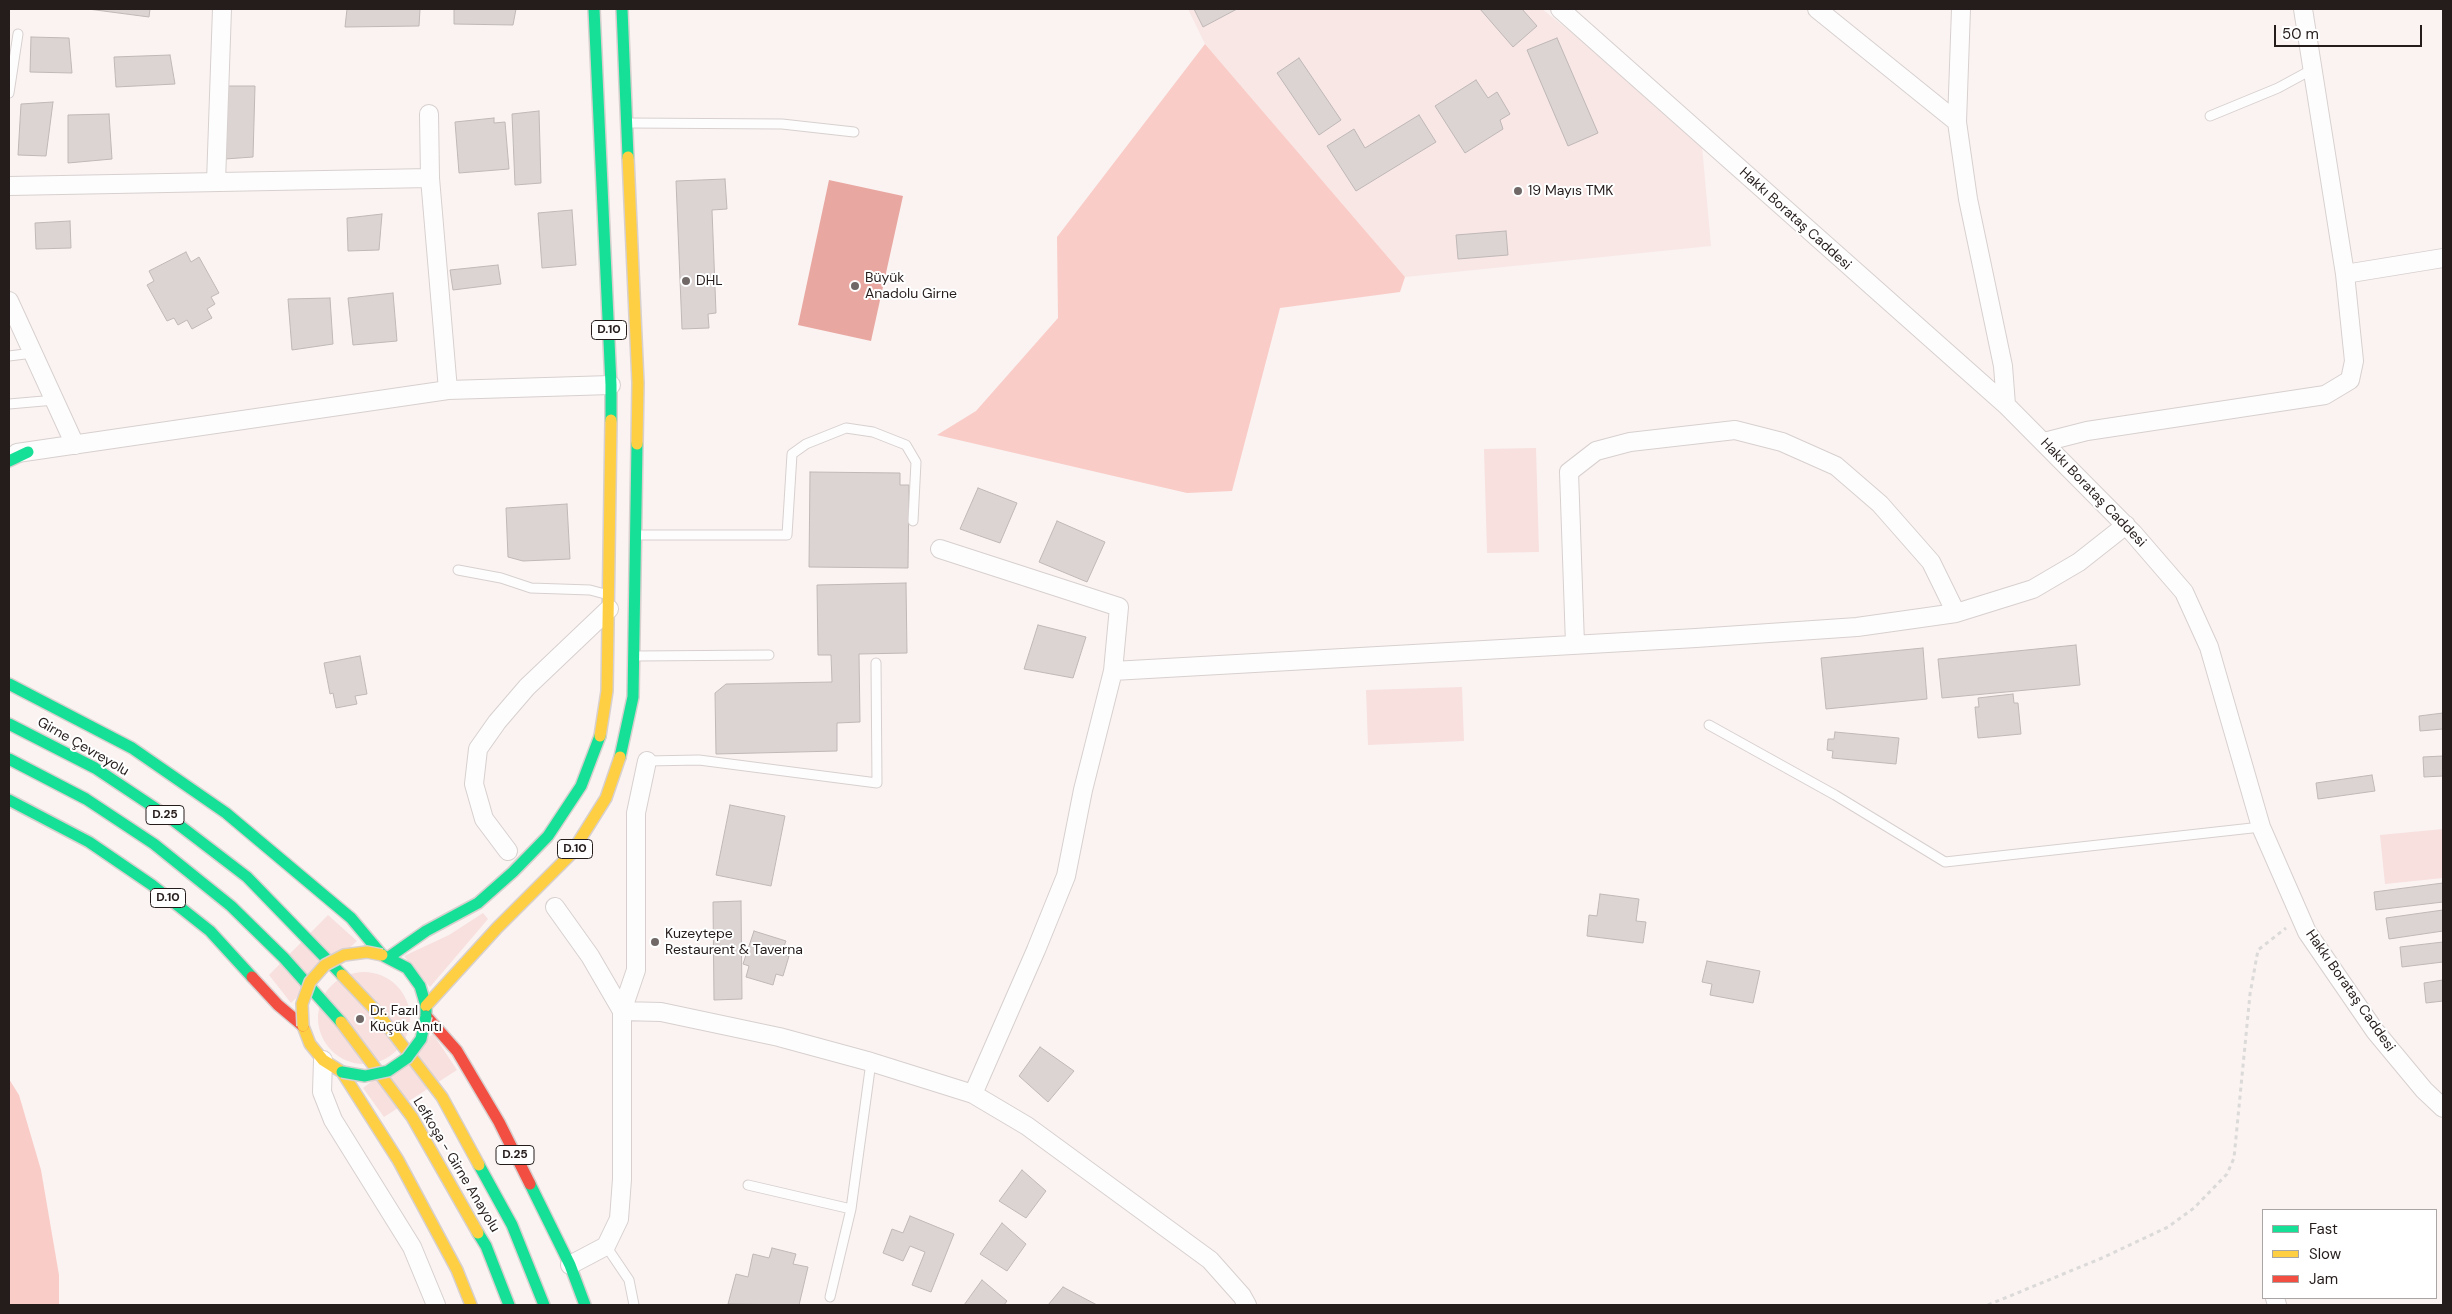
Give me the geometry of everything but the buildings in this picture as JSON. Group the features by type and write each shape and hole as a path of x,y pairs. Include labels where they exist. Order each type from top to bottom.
{"main road":[{"name":"D.10","path":"385,956 478,903 548,836 581,786 600,739 607,691 611,385 594,9"},
{"name":"D.10","path":"426,1011 497,928 571,854 606,798 623,748 633,697 638,383 622,9"},
{"path":"9,461 28,452"},
{"name":"D.10","path":"9,684 132,748 226,813 351,918 385,956"},
{"name":"Girne Çevreyolu","path":"9,724 95,768 170,818 247,877 303,932"},
{"name":"Lefkoşa - Girne Anayolu","path":"9,759 86,800 154,844 230,906 284,958 348,1031 412,1117 486,1246 509,1305"},
{"name":"D.10","path":"9,800 89,842 152,886 210,931 278,1005 303,1026"},
{"name":"Lefkoşa - Girne Anayolu","path":"303,932 376,1011 442,1097 512,1225 544,1305"},
{"name":"D.10","path":"367,952 385,956 407,968 420,986 426,1011 421,1039 407,1058 388,1071 365,1076 342,1072 323,1060 310,1044 303,1026 302,1004 310,982 325,965 344,955 367,952"},
{"name":"D.25","path":"426,1011 457,1051 499,1122 570,1265 585,1305"},
{"path":"342,1072 398,1160 457,1270 470,1305"}],"street":[{"path":"216,182 222,9"},
{"name":"Hakkı Borataş Caddesi","path":"1560,9 2006,405 2126,525 2184,592 2206,639 2261,827 2307,932 2375,1031 2424,1090 2443,1108"},
{"path":"1817,9 1957,122"},
{"path":"1961,9 1957,122 1968,199 2003,366 2006,405"},
{"path":"2044,442 2087,431 2325,395 2350,380 2354,361 2345,274 2303,9"},
{"path":"429,114 430,178 448,390"},
{"path":"9,186 430,178"},
{"path":"2345,274 2443,258"},
{"path":"9,301 75,445"},
{"path":"9,455 448,390 611,385"},
{"path":"1575,644 1569,472 1596,451 1630,442 1735,430 1782,442 1836,466 1880,504 1931,562 1956,613"},
{"path":"1113,671 1856,627 1956,613 2033,589 2079,562 2126,525"},
{"path":"940,549 1119,607 1113,671 1083,790 1066,876 1036,950 972,1094"},
{"path":"508,851 484,819 474,784 478,749 497,722 526,687 609,602"},
{"path":"570,1265 606,1246 619,1219 622,1179 622,1011 636,970 636,813 647,761"},
{"path":"555,908 590,956 622,1011"},
{"path":"622,1011 661,1012 779,1037 871,1062 972,1094 1027,1126 1210,1260 1242,1296 1247,1305"},
{"path":"323,1060 322,1092 333,1120 412,1247 436,1305"}],"lane":[{"path":"9,94 18,34"},
{"path":"2210,116 2278,88 2313,69"},
{"path":"627,123 718,122 782,124 854,132"},
{"path":"9,356 33,353"},
{"path":"9,404 55,400"},
{"path":"636,535 787,535 792,454 806,444 846,428 873,432 906,446 916,462 913,520"},
{"path":"458,570 500,578 531,588 590,590 609,602"},
{"path":"634,656 769,654"},
{"path":"647,761 699,760 877,782 876,663"},
{"path":"1709,725 1836,795 1945,862 2261,827"},
{"path":"830,1297 850,1209 871,1062"},
{"path":"748,1185 850,1209"},
{"path":"606,1246 629,1280 634,1305"}],"path":[{"path":"1988,1305 2102,1258 2168,1227 2194,1208 2227,1174 2234,1158 2250,994 2258,950 2300,916"}],"shaded area":[{"name":"19 Mayıs TMK","path":"1188,9 1542,9 1701,135 1711,246 1405,277 1205,44"},
{"path":"1205,44 1405,277 1400,292 1280,308 1232,491 1187,493 937,435 976,411 1058,318 1057,237"},
{"path":"829,180 903,196 871,341 798,325"},
{"path":"1536,448 1539,552 1487,553 1484,449"},
{"path":"1462,687 1464,741 1368,745 1366,690"},
{"path":"2443,829 2443,878 2385,884 2380,835"},
{"path":"483,913 488,919 430,987 404,956 449,935"},
{"path":"328,915 357,941 291,1003 269,975"},
{"path":"364,972 382,975 397,985 407,1000 410,1018 407,1036 397,1051 382,1061 364,1064 346,1061 331,1051 321,1036 318,1018 321,1000 331,985 346,975"},
{"path":"433,1034 457,1070 384,1117 363,1088"},
{"path":"9,1079 19,1095 41,1170 59,1275 59,1305 9,1305"}],"traffic: fast":[{"path":"594,9 611,420"},
{"path":"622,9 628,157"},
{"path":"620,757 633,697 637,444"},
{"path":"9,461 28,452"},
{"path":"9,684 132,748 226,813 351,918 382,955"},
{"path":"9,724 95,768 170,818 247,877 342,975"},
{"path":"389,957 426,931 478,903 513,872 548,836 581,786 600,736"},
{"path":"9,759 86,799 154,844 231,906 284,958 341,1022"},
{"path":"9,800 89,842 152,885 210,931 252,977"},
{"path":"382,955 407,968 420,986 426,1006 426,1016"},
{"path":"342,1072 365,1076 388,1071 407,1058 421,1039 426,1016"},
{"path":"479,1165 512,1225 544,1305"},
{"path":"530,1184 570,1265 585,1305"},
{"path":"478,1233 486,1246 509,1305"}],"traffic: slow":[{"path":"628,157 638,383 637,444"},
{"path":"600,736 607,691 611,420"},
{"path":"426,1006 497,928 571,854 606,798 620,757"},
{"path":"303,1026 302,1004 310,982 325,965 344,955 367,952 382,955"},
{"path":"342,975 376,1011 442,1097 479,1165"},
{"path":"341,1022 412,1117 478,1233"},
{"path":"303,1026 310,1044 323,1060 342,1072"},
{"path":"342,1072 398,1160 457,1270 471,1305"}],"traffic: jam":[{"path":"252,977 278,1005 303,1026"},
{"path":"426,1016 457,1051 499,1122 530,1184"}],"place":[{"name":"19 Mayıs TMK","path":"1518,191"},
{"name":"DHL","path":"686,281"},
{"name":"Büyük Anadolu Girne","path":"855,286"},
{"name":"Kuzeytepe Restaurent & Taverna","path":"655,942"},
{"name":"Dr. Fazıl Küçük Anıtı","path":"360,1019"}]}
